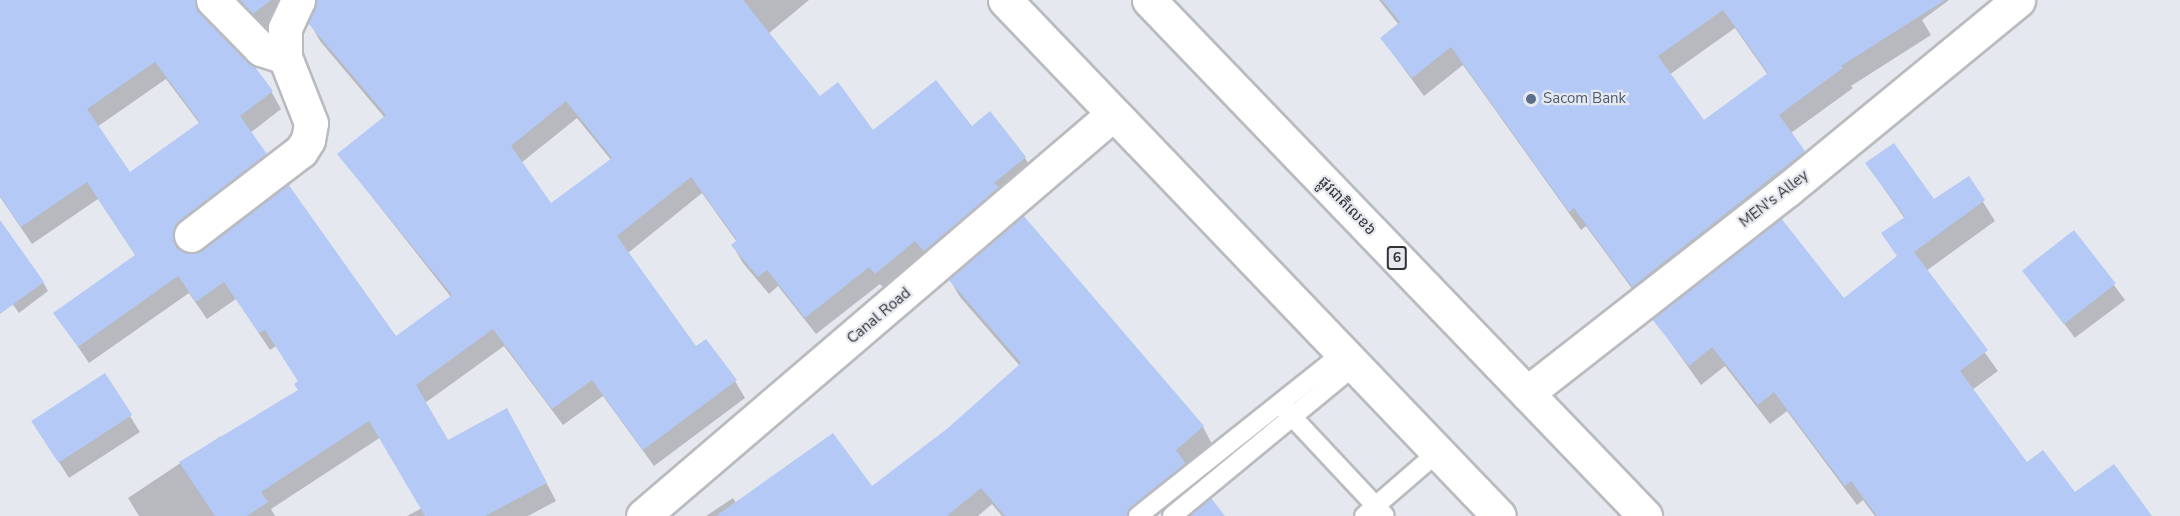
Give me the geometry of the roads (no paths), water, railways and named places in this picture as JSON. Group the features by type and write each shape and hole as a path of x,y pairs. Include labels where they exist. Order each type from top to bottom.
{"street":[{"path":"213,0 261,49 285,57"},
{"path":"191,235 301,151 308,140 311,123 285,57 285,28 298,0"},
{"path":"1005,0 1499,516"},
{"name":"ផ្លូវជាតិលេខ៦","path":"1149,0 1645,516"},
{"name":"MEN's Alley","path":"1527,393 1787,190 2018,0"},
{"name":"Canal Road","path":"643,516 1113,114"}],"lane":[{"path":"1138,516 1280,404 1349,359"},
{"path":"1172,516 1293,418 1349,359"},
{"path":"1280,404 1375,513 1438,452"}],"place":[{"name":"Sacom Bank","path":"1531,99"}]}
